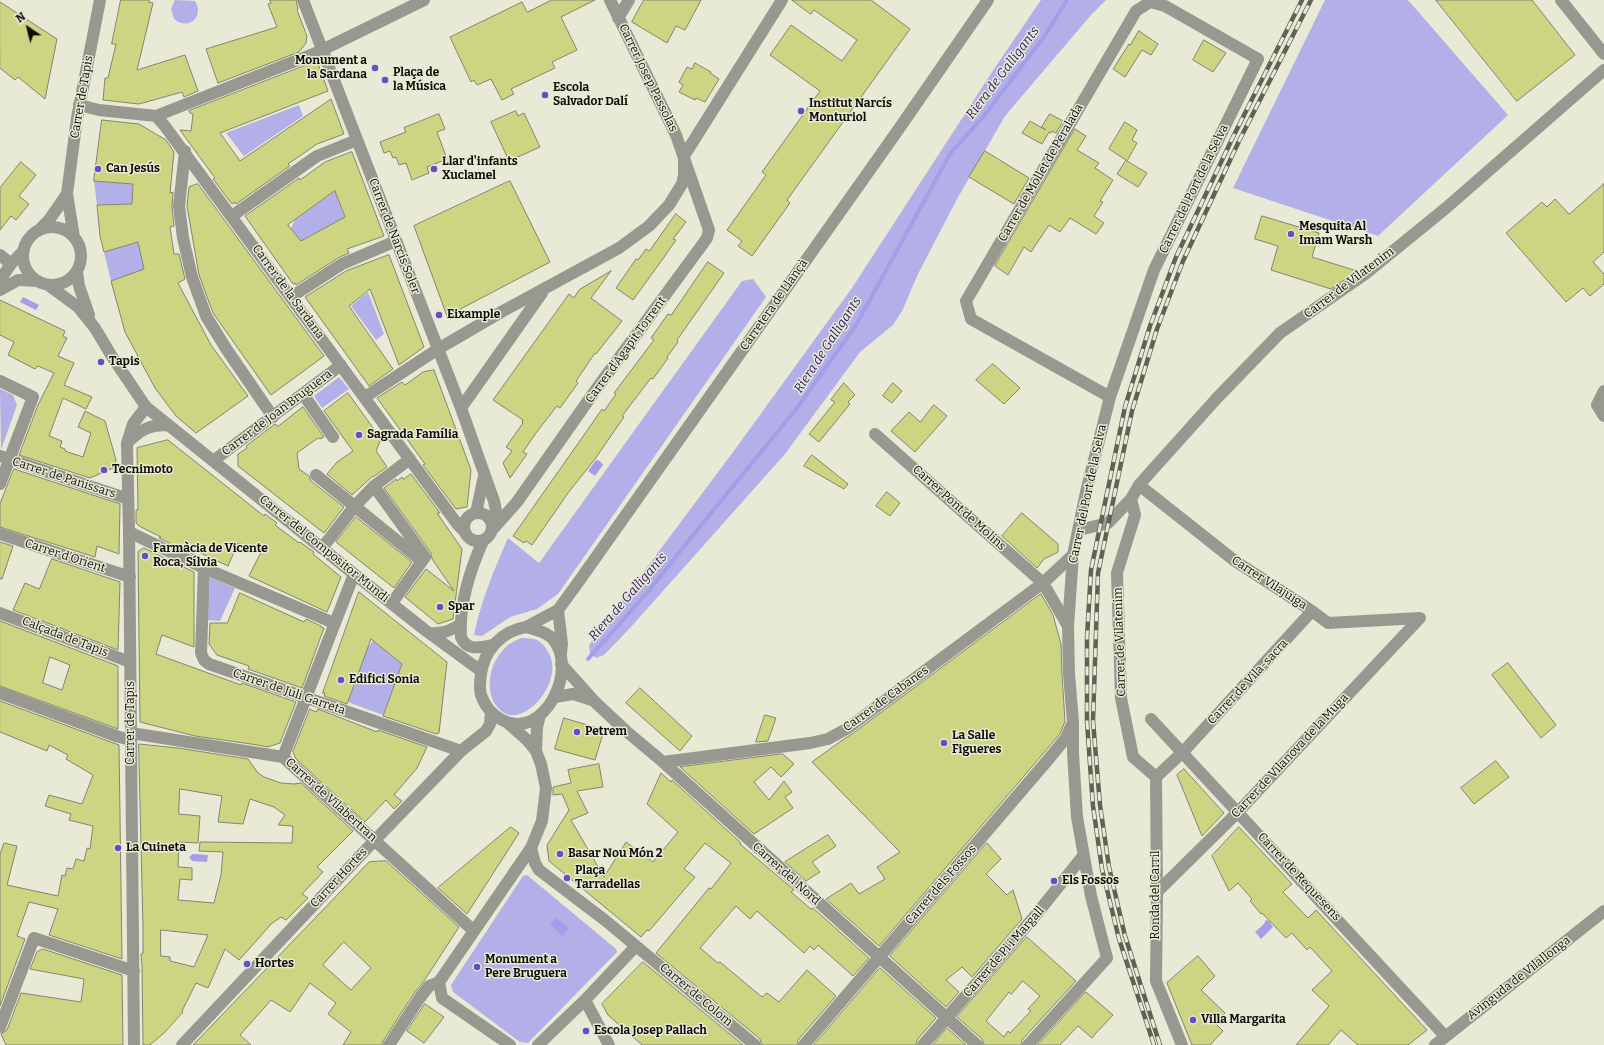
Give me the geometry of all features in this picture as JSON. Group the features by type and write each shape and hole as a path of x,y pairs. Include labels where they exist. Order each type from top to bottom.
{"street":[{"name":"Carrer de Tapis","path":"74,237 67,194 80,105 100,0"},
{"name":"Carrer de Narcís Soler","path":"304,0 461,408 494,501 496,511 492,527"},
{"path":"80,105 99,110 156,116 322,50 424,0"},
{"name":"Carrer Josep Passolas","path":"610,0 620,10 684,156"},
{"path":"620,10 629,0"},
{"path":"365,397 438,349 619,248 649,226 670,205 677,194 682,184 684,175 684,156 782,0"},
{"name":"Carretera de Llançà","path":"526,628 558,610 887,146 988,0"},
{"path":"1561,0 1604,54"},
{"name":"Carrer de Mollet de Peralada","path":"1110,397 971,319 966,301 1136,11 1150,2 1165,6 1258,59"},
{"name":"Carrer del Port de la Selva","path":"1028,1045 1107,958 1091,896 1083,856 1077,817 1072,753 1073,722 1069,674 1068,626 1074,554 1086,492 1110,397 1154,270 1258,59"},
{"name":"Carrer de Vilatenim","path":"1079,530 1108,523 1132,499 1139,485 1217,398 1280,333 1365,274 1446,208 1604,70"},
{"name":"Carrer de la Sardana","path":"156,116 185,151 458,525 464,531"},
{"path":"676,135 696,137"},
{"path":"232,216 317,156 357,140"},
{"path":"185,151 179,206 183,238 192,277 206,316 227,350 273,416"},
{"name":"Carrer d'Agapit Torrent","path":"492,527 517,502 597,388 707,238 709,230 684,156"},
{"path":"181,184 194,176 203,176"},
{"name":"Carrer de Tapis","path":"37,232 50,220 67,194"},
{"path":"677,194 688,194 699,201"},
{"path":"0,280 11,264 24,250 28,241 37,232 45,228 65,230 74,237 81,249 81,260 77,272 78,286 95,328"},
{"path":"291,297 342,264 396,241"},
{"path":"24,250 24,263 29,274 78,307 95,328 111,355 146,407 168,425"},
{"path":"0,255 11,264"},
{"path":"0,290 18,280 60,285 70,280 77,272"},
{"path":"461,408 544,289"},
{"name":"Carrer de Joan Bruguera","path":"213,461 342,365"},
{"path":"0,381 33,397 4,458 0,484"},
{"path":"1604,391 1597,406 1604,416"},
{"path":"303,394 333,436"},
{"name":"Carrer de Tapis","path":"134,1045 130,577 127,443 133,424 146,407"},
{"path":"127,443 141,430 155,425 168,425"},
{"name":"Carrer del Compositor Mundi","path":"168,425 392,604 481,671"},
{"name":"Carrer Pont de Molins","path":"875,434 1042,583 1068,626"},
{"name":"Carrer de Panissars","path":"4,458 128,499"},
{"path":"322,548 354,507 374,486 410,459"},
{"name":"Carrer de Narcís Soler","path":"476,513 484,480 484,473"},
{"path":"316,475 422,561"},
{"name":"Carrer Vilajuiga","path":"1139,485 1235,561 1328,623 1420,618"},
{"path":"374,486 425,557 392,604"},
{"name":"Carrer de Vilatenim","path":"1132,499 1135,515 1118,573 1121,698 1133,757 1156,778"},
{"path":"476,513 486,516 492,527 491,535 483,541 476,542 472,540 464,531 466,520 472,514 476,513"},
{"path":"129,532 204,568 334,623"},
{"name":"Carrer d'Orient","path":"0,534 130,577"},
{"path":"483,541 467,588 461,624 461,637 463,644 468,646 477,648 493,645"},
{"name":"Carrer de Cabanes","path":"659,759 810,743 828,739 848,728 1042,583 1074,554"},
{"name":"Carrer de Juli Garreta","path":"204,568 201,653 204,660 209,664 461,752"},
{"path":"283,757 354,574"},
{"path":"509,724 528,722 540,715 555,697 560,682 562,644 558,610"},
{"name":"Carrer de Vila-sacra","path":"1183,752 1312,611"},
{"name":"Calçada de Tapis","path":"0,613 130,662"},
{"name":"Carrer de Vilanova de la Muga","path":"1157,892 1238,812 1420,618"},
{"path":"429,633 448,632 461,624"},
{"path":"389,1045 429,986 439,982 531,848 542,821 546,788 541,764 536,752 527,740 509,724 497,718 483,700 480,691 483,663 493,645 511,632 526,628 537,630 551,638 561,660"},
{"name":"Carrer del Nord","path":"561,660 595,702 977,1045"},
{"name":"Carrer de Vilabertran","path":"0,693 119,737 131,737 283,757 474,931"},
{"name":"Carrer del Nord","path":"555,697 573,694 585,697 595,702"},
{"name":"Carrer Hortes","path":"182,1045 375,840 461,752 486,731 490,724 491,712"},
{"path":"536,752 537,727 540,715"},
{"name":"Carrer de Requesens","path":"1152,719 1446,1036"},
{"name":"Carrer dels Fossos","path":"804,1045 1047,761 1066,738 1073,722"},
{"path":"1156,778 1183,752"},
{"name":"Ronda del Carril","path":"1156,778 1156,981 1182,1045"},
{"path":"531,848 535,863 539,870"},
{"name":"Carrer de Pi i Margall","path":"923,1045 1035,916 1083,856"},
{"path":"512,875 522,869 531,868 539,870"},
{"name":"Carrer de Colom","path":"539,870 606,921 755,1045"},
{"name":"Avinguda de Vilallonga","path":"1435,1045 1604,911"},
{"path":"0,1027 34,938 134,970"},
{"path":"538,1045 585,1000 636,946"},
{"path":"439,982 442,998 510,1045"},
{"path":"585,1000 609,1045"},
{"path":"491,1032 491,1045"}],"shaded area":[{"path":"175,0 195,1 198,7 198,12 194,20 185,24 174,19 171,9"},
{"path":"1041,0 1106,0 1091,15 1005,116 957,199 918,274 902,311 893,325 860,352 785,454 630,628 604,655 596,658 590,653 589,645 736,448 852,288 996,66"},
{"path":"1325,0 1408,0 1508,115 1378,236 1233,188"},
{"path":"299,105 303,116 244,156 226,133"},
{"path":"94,181 133,184 132,204 97,205"},
{"path":"335,191 345,219 337,221 301,241 291,228 295,220"},
{"path":"138,242 144,269 111,281 104,252"},
{"path":"753,279 766,297 558,594 537,609 510,617 482,636 474,635 484,598 508,538 539,563 742,281"},
{"path":"368,292 384,334 376,340 351,306"},
{"path":"23,297 39,305 36,310 20,302"},
{"path":"339,377 349,389 322,408 314,396"},
{"path":"0,389 13,395 17,405 1,450"},
{"path":"596,460 600,461 603,465 595,476 588,471"},
{"path":"210,577 235,588 220,621 208,620"},
{"path":"521,638 534,639 545,646 552,662 552,675 540,700 530,709 520,714 509,715 500,710 491,696 490,679 499,655 504,649"},
{"path":"373,641 402,664 383,715 348,702 367,649"},
{"path":"193,854 208,855 207,862 192,861 189,857"},
{"path":"527,875 616,949 617,952 528,1043 520,1042 453,992 451,985 523,876"},
{"path":"556,918 569,928 563,936 550,925"},
{"path":"1266,920 1269,921 1273,927 1261,939 1255,932 1264,924"}],"building":[{"path":"121,0 149,0 149,2 153,3 137,70 185,55 198,91 184,97 182,92 139,104 103,100 105,78 108,78 116,44 112,44"},
{"path":"270,0 296,0 297,10 307,36 306,43 299,52 218,83 206,49 277,27 268,4 271,3"},
{"path":"552,0 595,0 561,17 577,50 552,62 555,68 511,89 514,94 502,100 491,79 477,85 474,80 471,82 450,37 522,2 527,12"},
{"path":"644,0 701,0 685,30 676,26 667,43 632,22"},
{"path":"792,0 871,0 910,29 787,200 790,203 752,256 738,246 742,241 727,230 766,175 762,172 820,91 770,55 791,25 842,61 857,40 814,10 811,14"},
{"path":"1436,0 1532,0 1575,55 1517,101"},
{"path":"0,2 57,39 45,99 18,77 15,80 0,68"},
{"path":"1139,31 1158,44 1151,55 1142,50 1125,77 1113,69"},
{"path":"1204,40 1226,53 1213,72 1193,60"},
{"path":"317,61 328,91 220,133 240,161 331,99 344,134 317,144 288,164 290,166 236,204 235,202 232,204 180,130 191,131 193,114 189,111"},
{"path":"695,63 711,72 710,73 719,79 705,102 696,98 695,100 679,92 683,85 679,82 687,67 692,69"},
{"path":"516,111 518,116 524,113 540,147 509,161 491,122"},
{"path":"439,114 445,129 437,132 447,159 427,167 429,173 412,180 406,163 399,165 396,157 393,158 390,151 384,153 380,142 406,132 404,128"},
{"path":"1050,114 1063,121 1056,133 1052,131 1051,133 1049,132 1042,144 1022,133 1030,121 1046,130 1042,127"},
{"path":"102,120 139,124 166,140 174,152 170,193 173,192 172,207 174,226 170,227 174,254 179,254 185,279 178,283 211,345 248,396 196,433 176,416 155,388 125,332 111,281 144,269 138,242 104,252 100,236 97,205 132,204 133,184 94,181"},
{"path":"1125,122 1137,130 1132,140 1137,143 1127,161 1147,173 1138,187 1117,174 1126,160 1109,149"},
{"path":"1075,129 1086,136 1077,150 1099,163 1095,168 1113,180 1100,201 1103,202 1094,216 1104,223 1096,234 1070,218 1060,232 1049,225 1031,252 1024,247 1008,275 995,266"},
{"path":"985,151 1029,178 1014,204 969,177"},
{"path":"352,152 384,236 347,249 349,253 338,258 296,285 295,283 293,284 245,216 299,178 300,180 325,162","holes":["335,191 345,217 301,241 288,225"]},
{"path":"21,162 36,175 19,196 29,204 16,220 11,216 0,230 0,188"},
{"path":"510,181 550,262 447,316 414,226"},
{"path":"198,184 324,356 271,395 213,313 199,275 187,206 189,187"},
{"path":"1604,184 1604,252 1593,262 1604,274 1604,284 1590,296 1583,288 1566,302 1506,233 1542,202 1547,207 1555,199 1569,214"},
{"path":"676,214 686,222 673,239 676,240 633,300 616,288 636,259 638,260 646,249 649,251"},
{"path":"1262,216 1319,233 1312,257 1357,271 1331,289 1271,270 1278,246 1255,239"},
{"path":"389,255 424,347 399,365 370,289 349,306 393,369 369,386 305,297 346,271"},
{"path":"708,262 724,273 677,340 678,342 667,357 668,358 653,379 651,378 622,416 624,417 595,459 568,493 532,545 526,541 524,543 513,536 602,409 604,411 616,394 614,393 654,340 651,338 668,314 671,315"},
{"path":"611,271 591,298 622,321 596,354 595,353 576,381 578,383 560,408 557,406 536,433 523,452 527,454 510,478 503,463 512,451 506,447 523,423 523,420 493,400 569,294 574,298 579,290"},
{"path":"0,300 65,331 63,336 67,338 58,356 74,363 64,385 92,397 86,409 63,398 49,436 62,441 60,447 65,449 65,451 83,457 91,433 78,427 85,411 105,421 116,460 113,468 90,478 19,455 38,405 54,373 38,366 35,369 8,355 14,342 0,335"},
{"path":"993,364 1020,388 1004,404 976,380"},
{"path":"434,370 471,470 467,507 456,509 423,465 425,464 377,398 402,382 405,385 423,372"},
{"path":"844,383 855,395 848,402 850,404 819,442 809,434 835,402 831,400"},
{"path":"893,383 902,391 892,403 883,396"},
{"name":"Sagrada Família","path":"348,393 381,439 376,451 387,467 373,476 352,495 327,474 337,462 353,451 324,411"},
{"path":"934,405 947,416 915,452 891,431 909,412 920,422"},
{"path":"303,407 324,437 320,439 318,438 297,453 299,469 309,476 311,481 344,507 324,533 238,466 238,454 247,448 246,446 275,424 278,426"},
{"path":"168,440 264,516 265,514 277,523 275,525 314,552 313,554 341,577 327,612 249,576 261,552 238,543 228,566 194,550 194,555 159,538 161,537 136,523 136,510 138,510 137,448"},
{"path":"812,455 848,484 844,489 804,466"},
{"path":"14,469 120,504 119,554 97,546 95,557 0,527 0,504"},
{"path":"411,474 440,513 437,513 462,549 453,619 438,624 405,597 426,569 454,591 432,559 431,553 384,488 396,479 397,481 402,477 403,479"},
{"path":"887,492 900,503 890,516 876,506"},
{"path":"1022,513 1058,544 1058,552 1044,559 1037,568 1002,536"},
{"path":"356,517 412,562 394,588 336,542"},
{"path":"0,542 13,546 2,579 0,579"},
{"path":"144,548 194,572 194,647 162,635 156,654 241,685 242,683 296,702 280,743 268,747 195,736 140,722 138,552"},
{"path":"52,559 120,582 118,650 13,610 25,583 39,589"},
{"path":"359,592 447,662 439,733 436,734 383,716 402,664 371,639 347,704 324,696 325,693 323,693"},
{"path":"240,593 304,622 306,619 324,628 302,688 248,669 249,666 217,655 209,644 210,623 227,623"},
{"name":"La Salle Figueres","path":"1041,594 1053,615 1061,644 1065,721 1060,734 879,946 826,899 851,883 859,894 885,879 877,867 900,852 812,762"},
{"path":"0,621 118,666 118,729 0,686","holes":["50,657 70,665 62,690 43,683"]},
{"path":"1508,663 1556,725 1541,738 1492,675"},
{"path":"640,688 692,736 680,751 626,703"},
{"path":"0,701 119,745 122,959 49,935 58,909 29,902 17,936 25,939 0,1006 0,854 4,843 17,846 7,885 58,896 62,875 65,876 67,868 73,869 76,859 84,861 87,848 90,849 93,826 69,820 71,814 45,806 49,795 82,804 93,775 66,759 68,755 49,745 47,751 0,732"},
{"path":"310,709 316,712 318,709 377,732 378,730 427,747 417,768 394,795 402,801 394,809 386,800 365,822 296,759 293,752"},
{"path":"765,715 776,718 768,741 756,742"},
{"path":"564,718 604,730 595,760 555,749"},
{"path":"139,744 178,748 248,759 258,773 264,777 281,783 301,783 353,831 317,867 323,872 302,894 308,898 286,920 281,917 271,924 239,960 225,949 208,988 196,983 182,1011 183,1012 165,1032 150,1045 143,1045 141,954 143,953","holes":["180,789 222,796 218,822 243,824 250,799 274,807 285,815 278,825 293,826 292,843 200,842 199,851 223,852 221,875 214,903 178,900 180,879 192,880 192,868 178,867 179,842 198,843 200,816 179,814","161,930 208,935 194,967 170,961 170,957 161,956"]},
{"path":"783,754 794,764 781,777 771,767 754,782 769,800 784,781 792,792 785,797 793,808 754,834 680,767"},
{"path":"1496,761 1509,777 1474,804 1461,788"},
{"path":"599,764 603,787 577,791 588,813 571,820 604,877 626,842 653,862 678,832 647,804 661,773 671,782 672,780 741,843 740,844 794,890 791,892 811,909 813,908 869,958 853,976 818,945 814,950 810,946 804,953 757,911 750,919 736,906 700,948 718,963 720,962 762,997 767,993 779,1002 807,970 836,996 798,1040 797,1045 762,1045 760,1039 656,953 709,888 711,889 731,863 705,843 684,869 695,877 649,931 647,930 641,937 549,861 547,845 569,810 562,794 553,795 553,787 571,783 568,770"},
{"path":"1184,769 1224,813 1202,836 1177,775"},
{"path":"511,827 519,833 467,914 438,888"},
{"path":"1239,827 1292,884 1283,892 1308,918 1316,910 1427,1030 1408,1045 1358,1045 1341,1030 1328,1045 1296,1045 1329,1006 1312,990 1332,971 1310,947 1307,950 1292,933 1286,938 1262,913 1261,914 1250,901 1252,899 1238,883 1229,891 1212,856"},
{"path":"828,835 836,846 812,862 820,872 806,881 785,862"},
{"path":"987,843 1001,859 986,874 1007,895 1013,890 1022,919 972,977 962,967 946,980 959,992 946,1007 890,956"},
{"path":"386,861 459,927 424,981 413,995 383,1041 382,1045 343,1045 351,1032 328,1014 336,1003 310,983 290,1012 271,1000 240,1035 251,1045 193,1045 369,862","holes":["344,942 371,968 351,990 323,965"]},
{"path":"1027,937 1076,981 1022,1040 1021,1045 984,1045 982,1039 957,1017","holes":["1023,981 1040,996 1028,1009 1031,1011 1010,1033 1008,1031 1004,1037 986,1021 1009,992 1011,994"]},
{"path":"43,949 122,975 123,1045 6,1045 1,1034 7,1030 21,993 81,1002 84,979 30,969 37,952"},
{"path":"1198,956 1215,976 1201,990 1225,1013 1215,1023 1223,1031 1210,1045 1192,1045 1167,983"},
{"path":"643,962 743,1045 642,1045 608,1015 602,1004"},
{"path":"880,968 936,1018 917,1040 916,1045 814,1045"},
{"path":"1086,992 1113,1015 1092,1038 1078,1026 1060,1045 1038,1045"},
{"path":"425,1004 444,1017 424,1043 407,1031"},
{"path":"947,1028 966,1045 933,1045"}],"waterway":[{"name":"Riera de Galligants","path":"588,659 647,593 797,408 856,325 950,154 983,117 1044,37 1067,0"}],"railway":[{"path":"1154,1045 1119,939 1102,869 1093,806 1087,722 1087,637 1091,570 1125,407 1150,326 1176,257 1233,137 1302,0"},
{"path":"1160,1045 1125,936 1109,867 1100,805 1093,721 1098,573 1132,411 1157,329 1183,261 1239,141 1311,0"}],"place":[{"name":"Monument a la Sardana","path":"375,68"},
{"name":"Plaça de la Música","path":"385,80"},
{"name":"Escola Salvador Dalí","path":"545,95"},
{"name":"Institut Narcís Monturiol","path":"801,111"},
{"name":"Can Jesús","path":"98,169"},
{"name":"Llar d'infants Xuclamel","path":"434,169"},
{"name":"Mesquita Al Imam Warsh","path":"1291,234"},
{"name":"Eixample","path":"439,315"},
{"name":"Tapis","path":"101,362"},
{"name":"Sagrada Família","path":"359,435"},
{"name":"Tecnimoto","path":"104,470"},
{"name":"Farmàcia de Vicente Roca, Sílvia","path":"145,556"},
{"name":"Spar","path":"440,607"},
{"name":"Edifici Sonia","path":"341,680"},
{"name":"Petrem","path":"577,732"},
{"name":"La Salle Figueres","path":"944,743"},
{"name":"La Cuineta","path":"118,848"},
{"name":"Basar Nou Món 2","path":"560,854"},
{"name":"Plaça Tarradellas","path":"567,878"},
{"name":"Els Fossos","path":"1054,881"},
{"name":"Hortes","path":"247,964"},
{"name":"Monument a Pere Bruguera","path":"477,967"},
{"name":"Villa Margarita","path":"1193,1020"},
{"name":"Escola Josep Pallach","path":"586,1031"}]}
